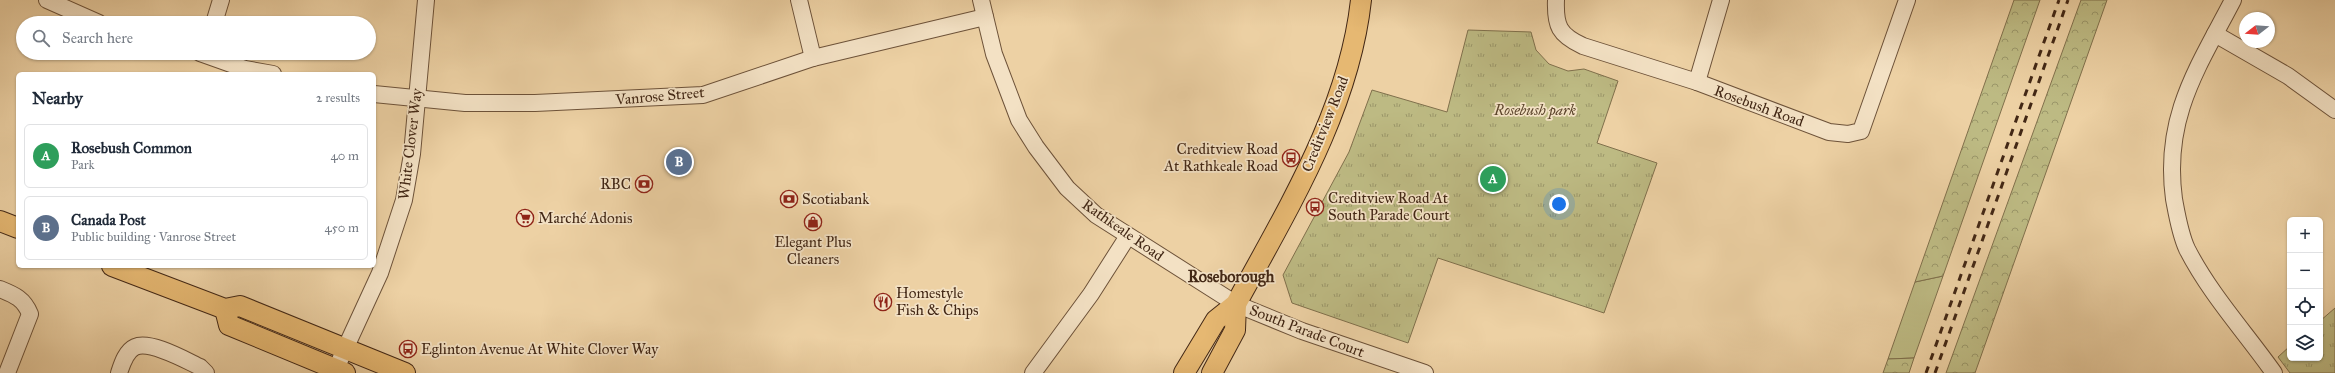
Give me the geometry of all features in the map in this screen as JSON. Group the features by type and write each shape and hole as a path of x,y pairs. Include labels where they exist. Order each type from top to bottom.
{"main road":[{"name":"Creditview Road","path":"1184,373 1216,320 1236,304 1314,160 1346,72 1358,26 1361,0"},
{"path":"0,221 16,227"},
{"path":"117,268 225,309 240,306 405,373"},
{"name":"Creditview Road","path":"1212,373 1235,330 1236,304"},
{"path":"225,309 229,325 338,372"}],"street":[{"path":"47,0 83,16"},
{"path":"216,16 221,0"},
{"name":"White Clover Way","path":"338,372 345,349 380,273 400,215 410,167 426,0"},
{"path":"799,0 813,58"},
{"name":"Rathkeale Road","path":"981,0 994,54 1019,120 1036,147 1066,188 1096,215 1236,304"},
{"name":"Rosebush Road","path":"1556,0 1559,27 1566,38 1582,46 1697,82 1829,132 1848,134 1861,130 1907,0"},
{"path":"1697,82 1721,0"},
{"path":"2233,0 2185,94 2174,132 2172,181 2176,210 2187,248 2203,275 2274,373"},
{"name":"Vanrose Street","path":"376,94 465,103 535,103 703,95 813,58 985,17"},
{"path":"2215,34 2288,76 2335,110"},
{"path":"220,60 245,69 262,72"},
{"path":"1033,373 1091,294 1128,236"},
{"path":"0,289 19,296 26,304 30,314 7,373"},
{"name":"South Parade Court","path":"1236,304 1302,331 1425,373"},
{"path":"119,373 126,356 134,347 148,344 200,366 206,373"}],"green space":[{"path":"2014,0 2040,0 1943,276 1915,282"},
{"path":"2081,0 2107,0 1975,373 1946,373"},
{"name":"Rosebush park","path":"1468,30 1531,32 1536,50 1549,64 1568,71 1584,69 1618,81 1597,143 1657,163 1604,313 1438,258 1408,343 1292,303 1283,275 1349,152 1372,90 1447,112"},
{"path":"1943,276 1914,358 1888,359 1915,282"},
{"path":"2335,308 2335,373 2290,373 2278,357 2287,349 2287,361 2323,361 2323,318"},
{"path":"1914,358 1909,373 1883,373 1888,359"}],"railway":[{"path":"1926,373 2059,0"},
{"path":"1935,373 2068,0"}],"place":[{"name":"Creditview Road At Rathkeale Road","path":"1291,158"},
{"name":"Canada Post","path":"679,162"},
{"name":"Rosebush Common","path":"1493,179"},
{"name":"RBC","path":"644,184"},
{"name":"Scotiabank","path":"789,199"},
{"name":"Creditview Road At South Parade Court","path":"1315,207"},
{"name":"Marché Adonis","path":"525,218"},
{"name":"Elegant Plus Cleaners","path":"813,222"},
{"name":"Homestyle Fish & Chips","path":"883,302"},
{"name":"Eglinton Avenue At White Clover Way","path":"408,349"}],"district":[{"name":"Roseborough","path":"1231,276"}]}
